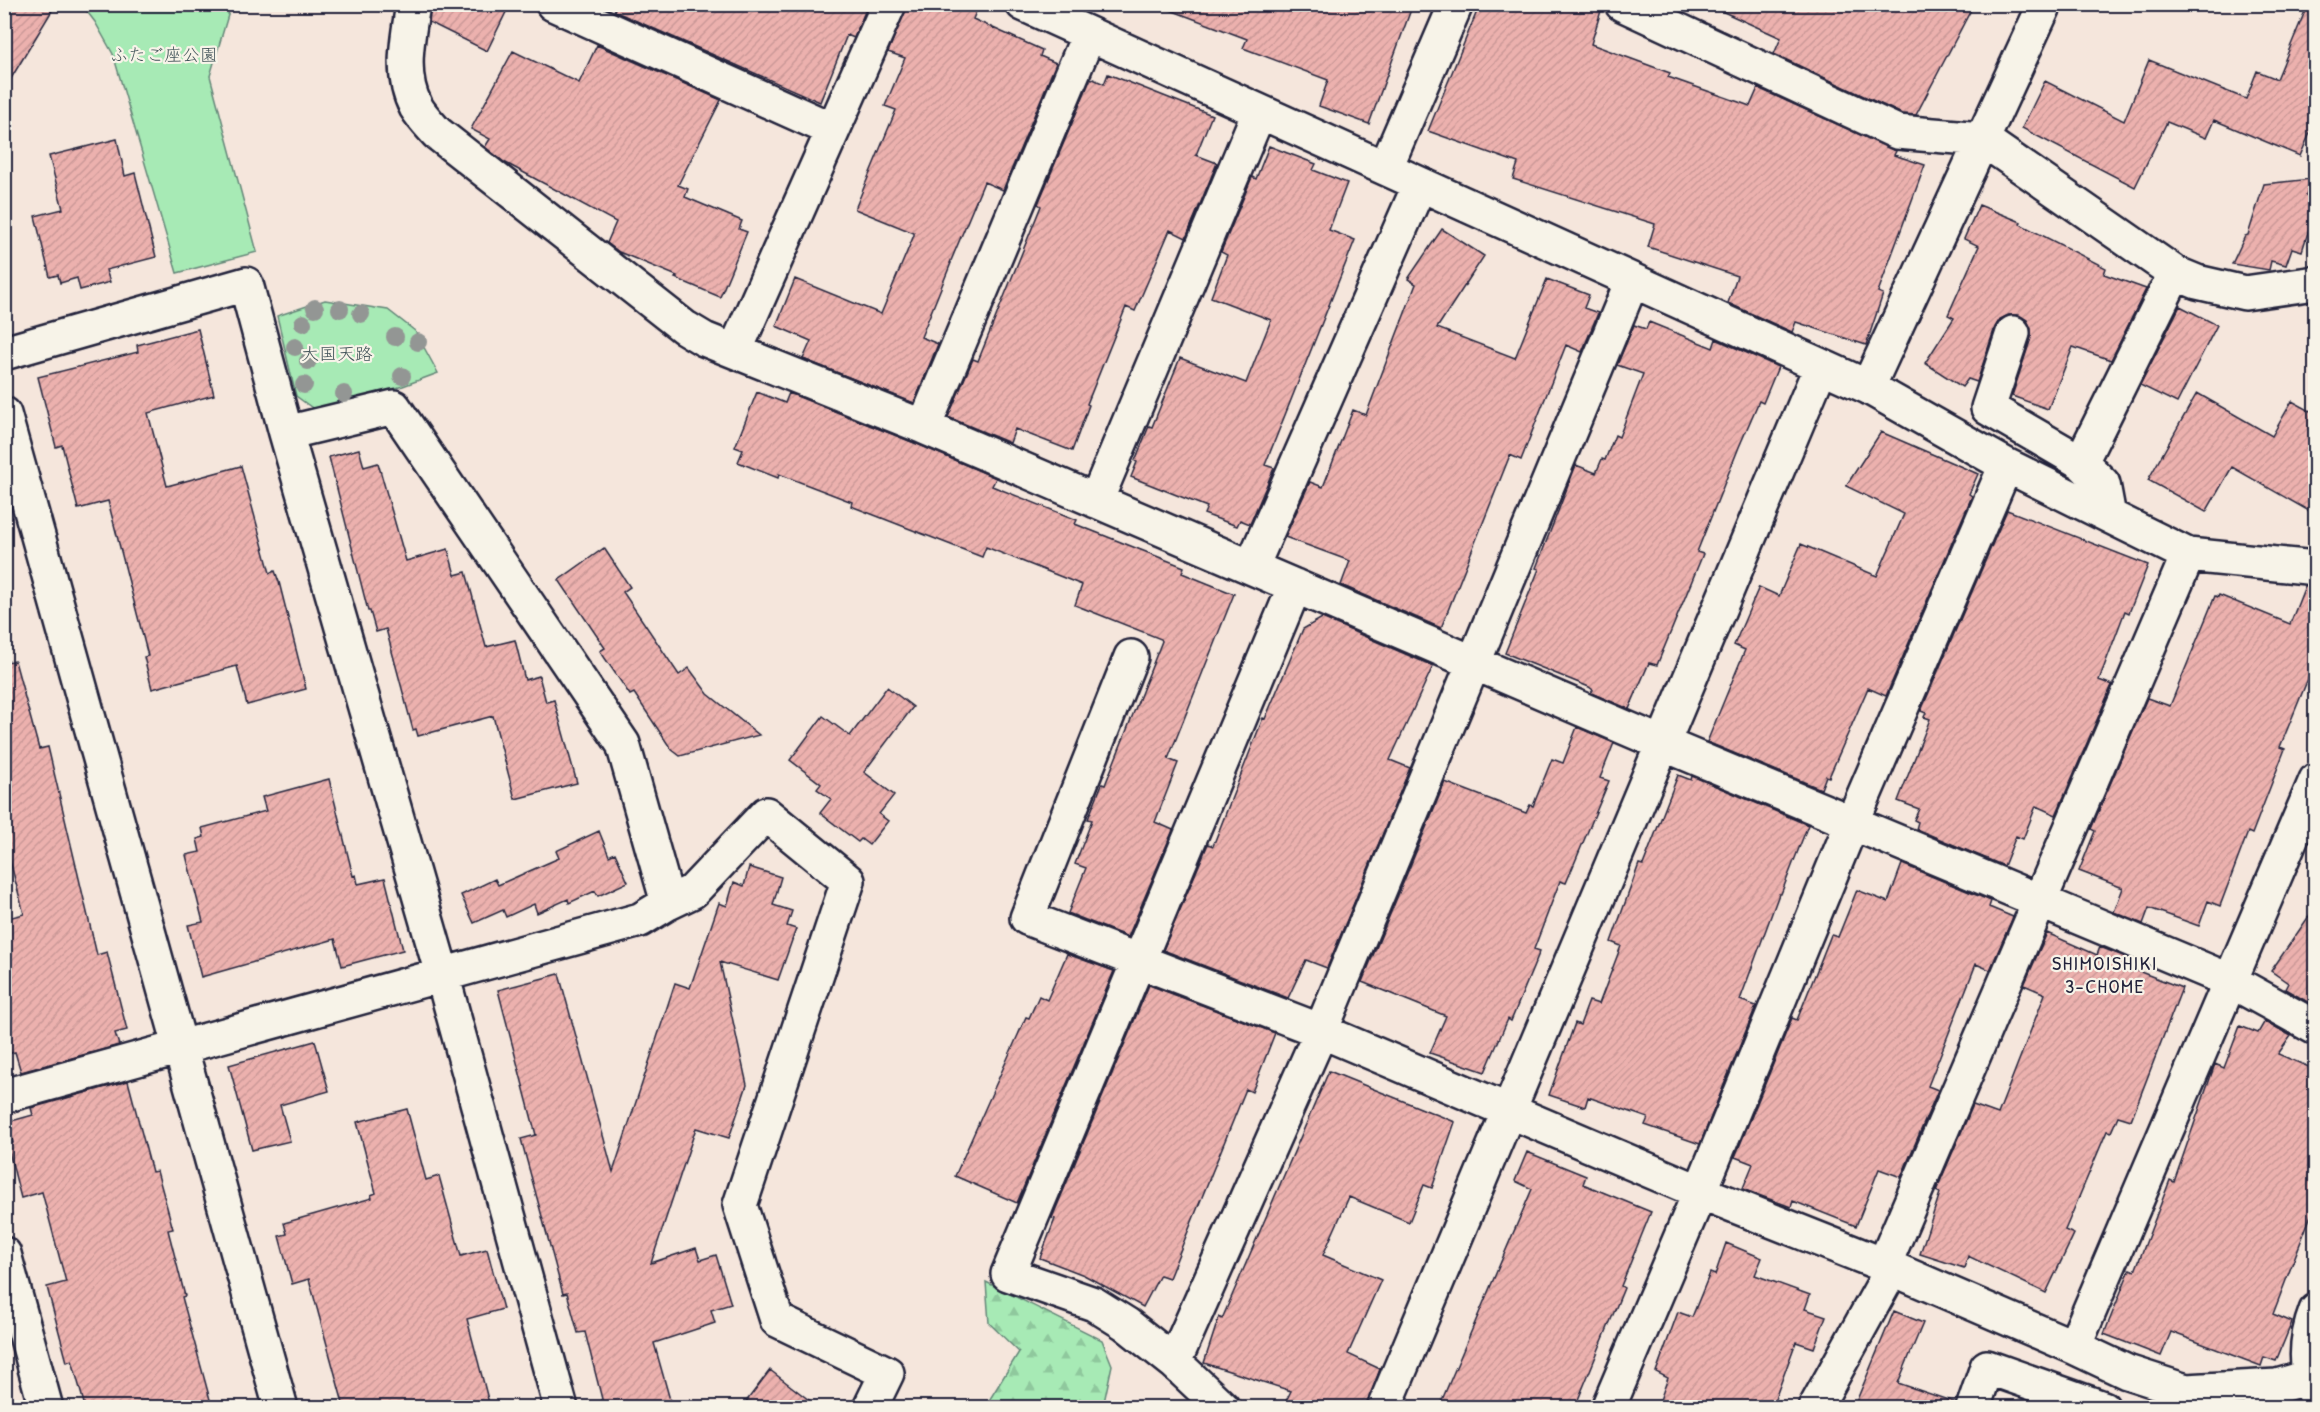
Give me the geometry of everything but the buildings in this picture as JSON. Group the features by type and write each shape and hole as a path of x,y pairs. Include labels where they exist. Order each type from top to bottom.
{"street":[{"path":"413,4 406,47 406,77 416,107 437,134 684,327 704,339 924,428 1252,566 1661,743 2231,981 2316,1028"},
{"path":"553,4 833,130"},
{"path":"735,351 889,4"},
{"path":"1023,4 1868,387 2006,465 2188,555 2316,568"},
{"path":"1386,167 1456,4"},
{"path":"1622,4 1897,132 1982,139 2175,273 2197,282 2245,293 2316,283"},
{"path":"1868,387 2044,4"},
{"path":"924,428 1089,34"},
{"path":"1096,501 1259,112"},
{"path":"1252,566 1420,184"},
{"path":"2081,462 2175,273"},
{"path":"1174,1362 1321,1031 1632,281"},
{"path":"4,353 246,284 286,433 442,974 561,1407"},
{"path":"2013,333 1988,408 2081,462 2103,484 2109,516"},
{"path":"1384,1407 1821,366"},
{"path":"286,433 394,407 623,744 668,903"},
{"path":"4,414 281,1407"},
{"path":"1608,1407 1700,1192 1852,823 2006,465"},
{"path":"1815,1407 1888,1267 2039,902 2188,555"},
{"path":"1223,1407 1174,1362 1126,1324 1094,1304 1008,1274 1141,960 1295,586"},
{"path":"1131,657 1027,918 1321,1031 1700,1192 1888,1267 2127,1372 2186,1391 2313,1384 2308,1330 2316,1311"},
{"path":"2074,1347 2316,780"},
{"path":"4,1096 639,920 693,891 766,814 848,881 740,1205 777,1320 887,1372 870,1407"},
{"path":"4,1254 46,1407"},
{"path":"1972,1407 1987,1367 2103,1407"}],"green space":[{"name":"ふたご座公園","path":"82,5 231,5 210,76 257,252 177,273 113,54 95,22"},
{"name":"大国天路","path":"325,300 388,310 415,331 438,373 403,386 315,410 296,396 277,316"},
{"path":"986,1282 1102,1340 1112,1365 1103,1407 985,1407 1019,1352 989,1323"}],"district":[{"name":"SHIMOISHIKI 3-CHOME","path":"2105,974"}]}
